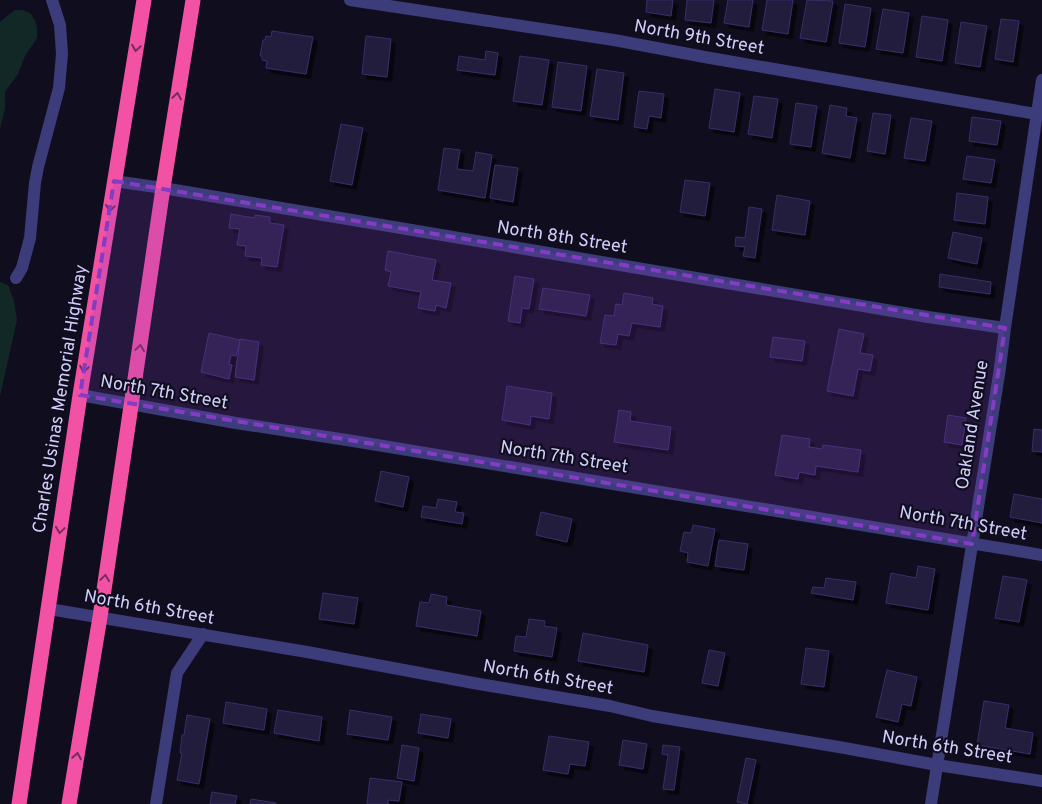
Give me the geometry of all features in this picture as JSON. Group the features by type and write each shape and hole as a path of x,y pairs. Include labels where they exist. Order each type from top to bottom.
{"highway":[{"name":"Charles Usinas Memorial Highway","path":"19,804 80,395 144,0"},
{"path":"69,804 100,617 163,188 193,0"}],"street":[{"path":"16,278 22,268 30,238 38,167 59,88 62,54 60,25 52,0"},
{"name":"North 9th Street","path":"350,0 614,40 1040,114"},
{"name":"Oakland Avenue","path":"931,804 1000,368 1004,328 1040,114 1042,80"},
{"name":"North 8th Street","path":"114,181 928,317 1004,328"},
{"name":"North 7th Street","path":"80,395 245,425 1042,555"},
{"name":"North 6th Street","path":"49,609 307,652 610,706 652,716 936,765 1042,781"},
{"path":"156,804 177,673 202,634"}],"highlighted area":[{"path":"114,181 1005,328 972,544 80,395"}],"green space":[{"path":"15,10 30,13 35,20 37,38 25,56 18,74 5,92 5,109 0,129 0,22"},
{"path":"0,282 8,285 14,301 17,320 0,396"}],"building":[{"path":"647,0 673,0 671,16 646,12"},
{"path":"687,0 714,0 711,23 685,20"},
{"path":"728,0 753,0 749,27 724,23"},
{"path":"767,0 793,0 788,34 762,30"},
{"path":"807,0 833,1 826,42 800,38"},
{"path":"845,4 871,8 865,47 839,43"},
{"path":"883,9 909,13 903,53 876,49"},
{"path":"922,16 948,20 942,61 916,57"},
{"path":"1001,19 1019,21 1013,62 995,59"},
{"path":"961,22 987,26 980,67 955,63"},
{"path":"272,31 313,37 306,74 266,68 267,61 262,60 262,56 260,56 263,40 265,40 266,36 271,37"},
{"path":"366,36 391,39 387,77 362,74"},
{"path":"486,51 498,53 495,75 457,70 459,56 485,60"},
{"path":"520,56 549,60 542,105 513,101"},
{"path":"558,62 587,66 581,111 552,107"},
{"path":"597,69 624,73 618,120 590,116"},
{"path":"715,89 740,93 734,132 709,128"},
{"path":"639,91 664,94 661,118 649,116 647,129 634,127"},
{"path":"754,96 778,99 772,138 748,134"},
{"path":"796,103 817,106 811,147 790,144"},
{"path":"830,105 847,108 846,116 857,118 850,158 822,153"},
{"path":"873,113 891,115 885,154 867,151"},
{"path":"972,117 1001,121 997,145 969,141"},
{"path":"911,118 932,121 925,161 904,158"},
{"path":"341,124 363,128 352,185 330,181"},
{"path":"444,148 460,150 457,169 473,171 476,152 492,155 485,198 438,190"},
{"path":"967,156 995,160 991,183 963,179"},
{"path":"495,165 518,168 513,202 490,198"},
{"path":"685,180 710,183 705,216 680,212"},
{"path":"957,193 988,197 985,224 954,220"},
{"path":"777,195 810,201 805,235 772,230"},
{"path":"749,207 762,209 755,258 743,256 745,247 735,246 736,237 745,238"},
{"path":"231,214 254,218 255,215 270,217 270,223 284,225 277,267 261,265 262,258 245,256 246,246 237,245 240,229 229,228"},
{"path":"953,232 982,238 977,264 948,258"},
{"path":"388,251 436,260 432,280 451,283 446,308 436,305 435,311 418,308 421,292 388,286 391,272 385,270"},
{"path":"940,274 991,282 990,294 939,287"},
{"path":"515,276 534,279 529,309 522,308 520,323 508,321"},
{"path":"543,288 590,295 586,316 539,309"},
{"path":"624,293 653,298 652,304 663,306 660,327 632,323 629,336 618,334 616,345 600,343 605,315 614,316 616,304 622,305"},
{"path":"839,329 864,334 860,353 873,355 870,371 858,369 853,396 827,391"},
{"path":"209,333 240,340 236,356 231,355 229,364 232,365 229,379 201,372"},
{"path":"773,337 805,341 802,361 770,357"},
{"path":"240,339 259,342 254,380 235,377"},
{"path":"507,386 552,393 549,419 531,416 530,425 502,420"},
{"path":"619,410 631,412 630,421 671,427 668,450 614,442"},
{"path":"948,415 966,418 962,445 944,442"},
{"path":"1034,429 1042,430 1042,452 1032,451"},
{"path":"782,435 810,439 809,447 822,449 823,445 861,450 858,472 816,466 815,475 799,472 798,479 775,475"},
{"path":"381,471 409,477 403,507 375,501"},
{"path":"1014,494 1042,499 1042,523 1010,517"},
{"path":"438,499 457,502 455,512 464,513 462,524 421,517 423,506 436,508"},
{"path":"541,512 572,519 567,542 536,535"},
{"path":"693,525 715,529 708,566 687,562 688,553 680,551 684,532 691,533"},
{"path":"719,540 748,544 744,570 715,566"},
{"path":"918,566 935,569 928,610 886,603 891,573 916,578"},
{"path":"1003,576 1027,580 1019,622 995,618"},
{"path":"826,578 856,582 853,600 811,593 813,587 824,588"},
{"path":"323,593 358,598 354,624 319,619"},
{"path":"431,594 447,597 446,605 481,611 477,636 416,626 420,602 429,603"},
{"path":"529,619 545,621 544,626 557,628 552,657 514,651 516,636 526,637"},
{"path":"583,633 648,645 644,672 578,661"},
{"path":"806,648 829,651 824,687 801,684"},
{"path":"709,650 725,653 718,686 702,683"},
{"path":"887,670 917,677 911,706 902,704 898,722 876,717"},
{"path":"984,701 1009,705 1005,728 1033,733 1030,754 977,745"},
{"path":"226,702 267,709 264,730 223,723"},
{"path":"278,710 322,717 319,741 274,733"},
{"path":"350,710 392,717 388,740 347,734"},
{"path":"421,714 451,719 448,738 418,733"},
{"path":"187,715 210,719 199,784 177,780 182,753 180,753 182,735 184,735"},
{"path":"549,736 589,742 585,766 570,764 568,774 543,770"},
{"path":"623,740 647,744 643,769 619,765"},
{"path":"402,745 419,748 414,781 397,778"},
{"path":"663,745 680,747 674,790 663,789 668,755 662,754"},
{"path":"746,758 756,760 747,804 737,802"},
{"path":"370,778 402,782 399,801 388,800 388,804 367,804"},
{"path":"212,792 237,796 235,804 210,804"},
{"path":"251,799 276,803 276,804 250,804"}]}
